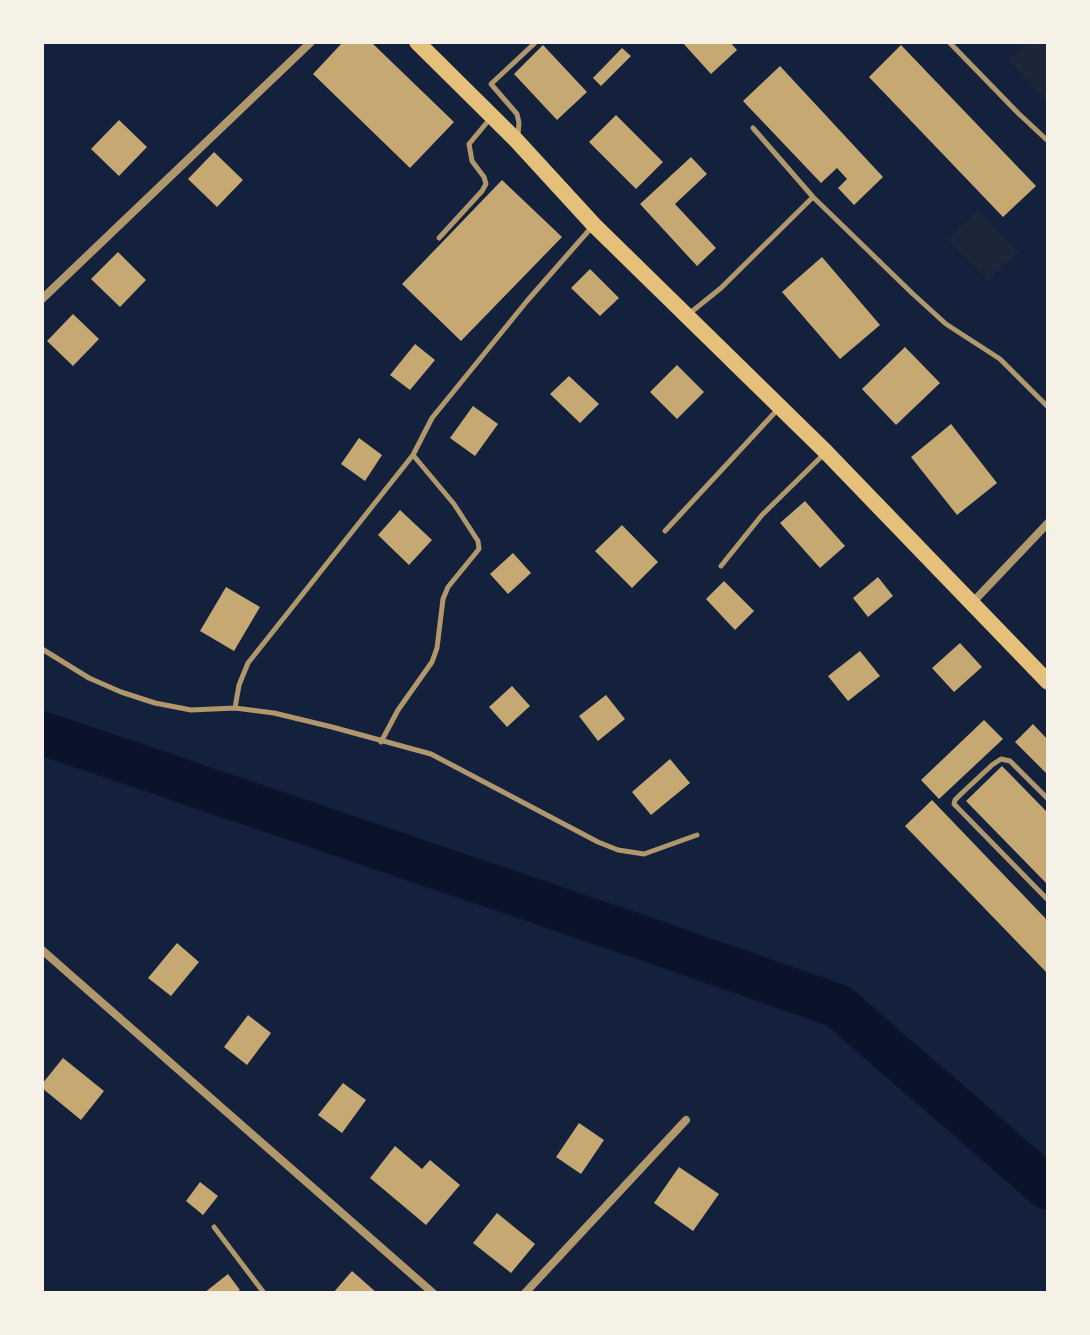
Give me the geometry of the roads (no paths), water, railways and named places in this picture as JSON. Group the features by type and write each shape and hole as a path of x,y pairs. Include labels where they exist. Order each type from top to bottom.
{"main road":[{"path":"417,42 516,140 594,225 826,452 1048,682"}],"street":[{"path":"42,299 311,42"},
{"path":"972,603 1048,523"},
{"path":"42,951 433,1293"},
{"path":"525,1293 686,1120"}],"lane":[{"path":"476,101 536,42"},
{"path":"949,42 1048,141"},
{"path":"491,84 517,114 519,132 516,140"},
{"path":"439,238 486,184 472,161 469,144 492,116"},
{"path":"753,128 813,197 913,294 946,324 1000,359 1048,407"},
{"path":"686,316 721,288 813,197"},
{"path":"235,708 239,685 248,663 413,455 432,418 527,301 594,225"},
{"path":"665,531 779,407"},
{"path":"721,566 762,515 826,452"},
{"path":"381,742 398,710 432,662 448,587 479,549 478,541 454,504 413,455"},
{"path":"42,649 89,678 155,703 191,710 235,708 289,717 431,754 618,850 644,854 697,835"},
{"path":"1048,799 1010,761 1001,759 972,783 954,804 1048,900"},
{"path":"214,1227 264,1293"}],"waterway":[{"path":"42,733 838,1006 1048,1188"}]}
